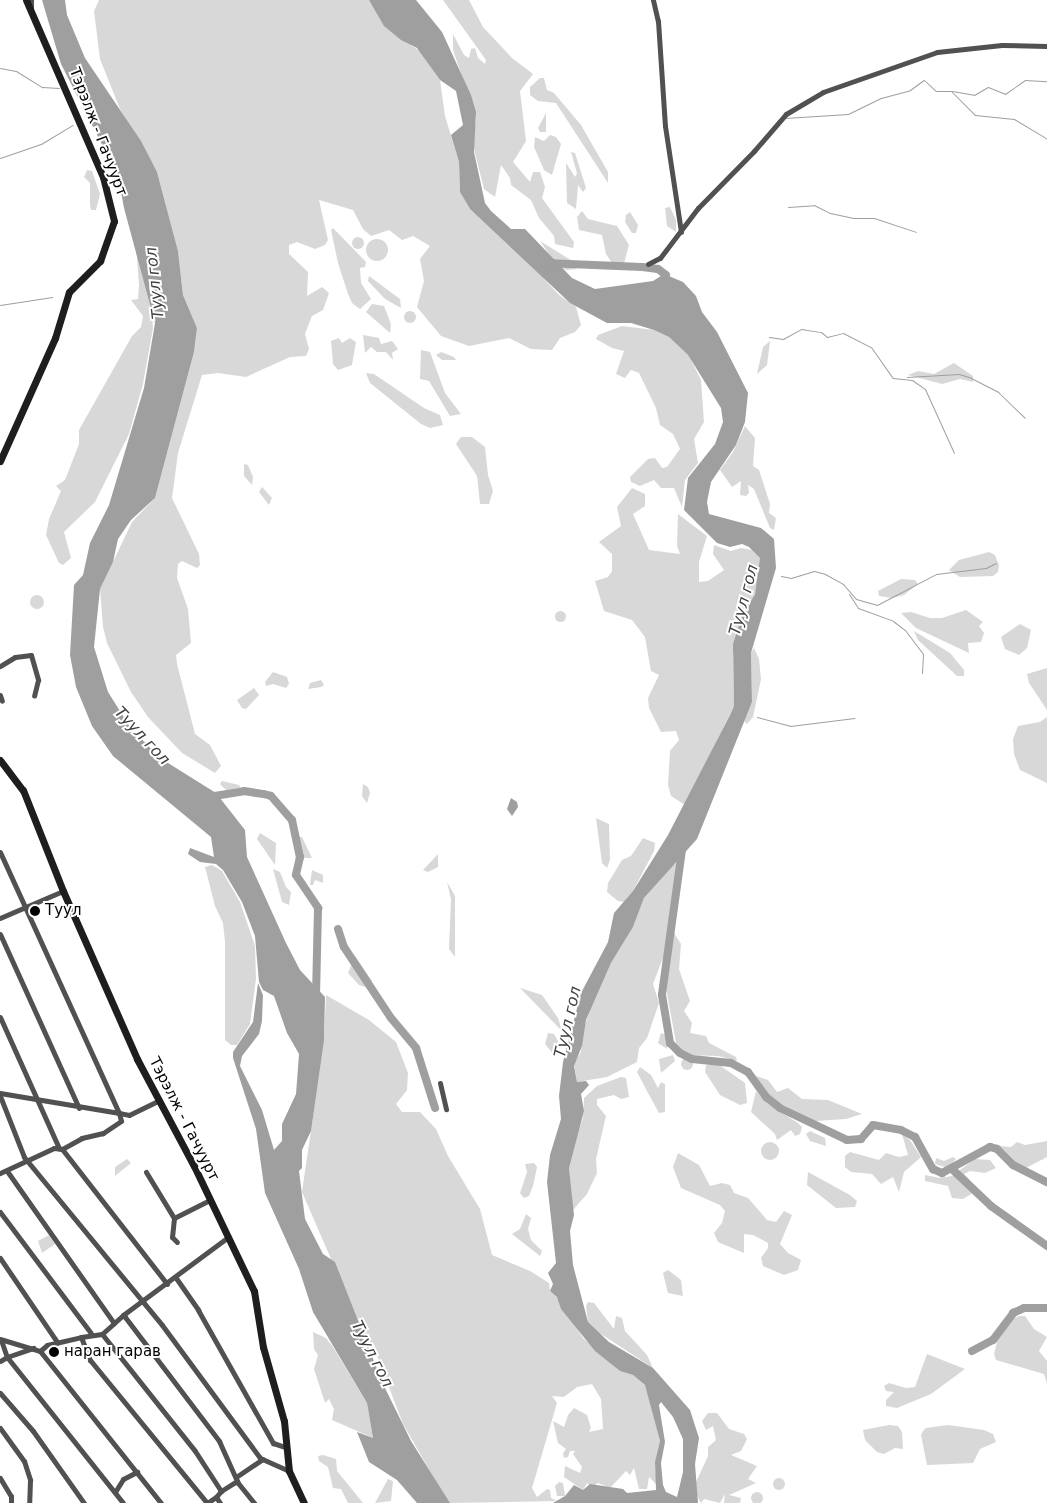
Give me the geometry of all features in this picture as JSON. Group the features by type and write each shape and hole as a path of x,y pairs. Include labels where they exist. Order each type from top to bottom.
{"main road":[{"name":"Тэрэлж - Гачуурт","path":"0,461 55,338 69,292 100,261 114,221 104,177 31,4 26,0"},
{"name":"Тэрэлж - Гачуурт","path":"0,760 23,790 64,892 158,1101 210,1200 257,1300 263,1347 284,1421 285,1447 289,1471 304,1503"}],"street":[{"path":"653,0 658,21 665,126 681,232"},
{"path":"648,264 660,258 698,208 754,151 786,114 823,92 938,52 1002,45 1047,46"},
{"path":"0,666 15,657 31,655 38,680 34,696"},
{"path":"0,852 119,1113 120,1123 27,1161 7,1172 0,1173"},
{"path":"0,918 64,892"},
{"path":"0,934 79,1108"},
{"path":"0,1018 36,1100 60,1148 167,1284"},
{"path":"440,1083 446,1109"},
{"path":"0,1095 129,1115 158,1101"},
{"path":"0,1095 27,1161 141,1302 263,1459 289,1471"},
{"path":"7,1172 114,1323"},
{"path":"146,1172 174,1218 172,1237 177,1242"},
{"path":"174,1218 210,1200"},
{"path":"0,1212 91,1333"},
{"path":"102,1334 123,1315 176,1278 228,1237"},
{"path":"0,1258 57,1342"},
{"path":"176,1278 198,1310 273,1443 285,1447"},
{"path":"123,1315 218,1441 237,1479 254,1503"},
{"path":"40,1351 57,1342 91,1333 102,1334 195,1451 221,1491"},
{"path":"81,1337 90,1360 207,1503 216,1498 221,1491 263,1459"},
{"path":"0,1340 40,1351 161,1503"},
{"path":"0,1340 7,1358 123,1503"},
{"path":"0,1361 33,1348"},
{"path":"0,1393 32,1431 84,1503"},
{"path":"0,1428 24,1461 30,1480 29,1503"},
{"path":"115,1492 123,1479 136,1472"},
{"path":"0,1478 11,1496 11,1503"},
{"path":"216,1498 220,1503"}],"shaded area":[{"path":"99,0 369,0 395,35 420,51 440,80 445,116 459,162 460,192 470,209 524,257 559,295 576,307 581,325 575,332 560,338 552,350 531,349 509,338 469,346 441,336 417,307 424,281 420,259 430,246 413,236 402,240 389,230 371,236 363,229 353,210 319,200 328,240 325,245 315,249 297,242 289,245 289,254 308,272 307,296 322,287 329,293 323,310 312,316 305,334 309,349 306,356 290,357 246,377 218,373 202,375 178,453 172,498 199,554 200,565 197,568 182,561 178,564 177,578 188,609 191,643 176,655 177,664 195,734 210,745 221,766 215,773 182,753 148,717 131,692 107,643 103,627 100,589 132,522 155,498 194,352 197,328 183,295 178,251 157,172 120,109 100,59 94,11"},
{"path":"443,0 469,0 483,27 512,58 533,74 520,91 526,141 513,162 530,182 533,172 540,172 545,187 542,198 574,242 573,248 555,244 554,236 539,218 531,200 511,185 510,178 501,165 495,197 484,189 473,145 476,118 453,50 453,34 464,55 469,58 471,49 475,48 478,58 485,64 486,60"},
{"path":"540,78 544,78 547,90 554,93 581,125 608,172 608,183 556,103 538,101 530,95 530,87"},
{"path":"546,113 546,132 540,132 538,128"},
{"path":"550,135 556,137 561,144 552,175 544,170 534,147 535,137 544,141"},
{"path":"571,152 575,153 586,188 583,192 578,185 576,209 567,203 566,163 575,177 577,173"},
{"path":"87,170 92,171 100,194 96,210 91,210 90,183 84,177"},
{"path":"670,207 676,220 676,232 667,226 665,208"},
{"path":"582,211 588,219 617,226 629,245 623,267 614,266 606,254 602,235 579,230 577,217"},
{"path":"630,212 638,225 636,233 632,233 625,222 626,215"},
{"path":"333,228 366,262 365,267 360,268 361,283 371,299 360,309 352,303 348,294 338,263 331,230"},
{"path":"360,237 363,238 363,248 356,249 353,248 352,241 353,238"},
{"path":"377,239 385,242 388,250 385,258 377,261 369,258 366,250 369,242"},
{"path":"540,241 579,265 576,269 566,270 556,264"},
{"path":"136,245 151,306 153,328 143,384 129,434 95,502 64,532 71,558 63,565 59,563 46,535 49,519 61,491 56,486 65,480 79,444 79,430 132,336 141,327 143,316 131,300 138,299 139,285"},
{"path":"369,276 400,299 401,308 385,299 368,281"},
{"path":"372,304 384,306 391,324 390,333 366,312"},
{"path":"410,311 416,317 410,323 404,317"},
{"path":"622,326 654,330 669,337 689,356 701,380 704,422 694,439 698,463 685,480 682,507 674,488 661,488 654,480 640,486 631,482 630,477 648,459 655,458 662,468 667,467 680,449 673,434 660,425 656,408 639,373 631,370 625,378 616,374 624,351 612,348 596,339 598,335"},
{"path":"363,335 379,338 381,344 392,341 398,349 392,353 393,360 386,352 377,352 371,347 365,353"},
{"path":"339,338 342,343 350,338 356,342 352,365 338,370 333,364 331,341"},
{"path":"770,341 767,365 757,374 763,347"},
{"path":"421,350 430,352 445,393 461,414 450,416 429,381 420,379"},
{"path":"441,352 454,357 456,360 442,360 436,355"},
{"path":"954,363 973,376 973,382 960,379 942,384 908,375 918,371 934,374"},
{"path":"366,373 374,374 424,408 440,415 443,425 430,428 421,424 370,383"},
{"path":"745,426 755,438 753,466 759,470 770,504 769,513 776,518 774,530 770,528 754,489 748,485 749,493 746,496 740,495 741,481 732,487 720,470 733,452"},
{"path":"461,437 472,437 485,447 488,475 493,491 489,504 480,504 477,476 456,444"},
{"path":"244,464 248,465 253,477 252,485 244,476"},
{"path":"262,487 272,498 269,505 259,492"},
{"path":"632,488 645,494 645,506 633,514 649,550 680,554 677,546 678,514 707,536 699,562 699,582 708,581 724,570 713,554 714,545 731,551 741,548 752,550 760,558 758,584 733,655 734,706 685,805 671,796 668,785 670,751 679,740 676,731 661,732 649,708 648,698 659,675 651,671 645,637 632,620 604,611 595,581 608,577 612,571 612,554 599,542 621,526 617,507"},
{"path":"989,552 995,555 999,565 998,572 993,576 960,577 949,570 959,560"},
{"path":"901,579 915,580 918,584 904,595 892,598 879,596 878,591"},
{"path":"37,595 42,597 44,602 42,607 37,609 32,607 30,602 32,597"},
{"path":"966,610 983,622 979,626 984,633 981,642 968,643 969,653 916,628 901,613 911,612 930,618 942,618"},
{"path":"558,611 562,611 565,616 564,620 558,621 555,618 555,614"},
{"path":"1020,624 1031,630 1027,648 1019,655 1005,649 1001,637"},
{"path":"914,631 950,653 964,670 964,676 957,676 918,640"},
{"path":"754,648 759,659 761,679 753,717 747,724 744,721 752,702 751,653"},
{"path":"1047,668 1047,710 1029,683 1027,674"},
{"path":"273,672 287,677 289,684 286,688 273,684 266,686 265,682"},
{"path":"321,680 324,685 308,689 310,683"},
{"path":"254,688 259,695 246,709 242,708 237,700"},
{"path":"1047,717 1047,783 1020,770 1014,754 1013,739 1018,726 1040,722"},
{"path":"222,781 239,785 242,789 227,791 220,784"},
{"path":"363,784 368,787 370,793 367,803 362,796"},
{"path":"596,818 609,824 610,860 607,868 602,863"},
{"path":"260,833 276,843 275,865 257,839"},
{"path":"296,837 302,837 312,858 302,858"},
{"path":"643,838 655,843 654,851 633,891 624,902 618,901 607,892 608,883 622,860 631,856"},
{"path":"438,854 438,867 428,872 423,870"},
{"path":"675,863 678,868 664,955 653,984 659,1003 647,1038 639,1048 637,1062 607,1077 577,1082 574,1063 581,1052 583,1030 611,963 633,927 644,898"},
{"path":"212,865 222,871 240,902 255,946 256,979 250,1024 237,1045 231,1045 225,1040 225,942 223,923 215,906 205,867"},
{"path":"273,869 280,872 286,887 291,892 289,905 282,902"},
{"path":"312,870 323,875 323,883 315,880 313,885 310,885"},
{"path":"447,882 455,896 455,957 449,949 451,899"},
{"path":"674,933 681,944 679,969 690,1001 684,1011 692,1023 690,1033 706,1036 709,1043 736,1057 737,1061 718,1056 687,1055 676,1043 666,988"},
{"path":"355,956 372,981 369,988 359,985 348,973"},
{"path":"520,988 542,995 558,1018 562,1031"},
{"path":"326,995 369,1020 396,1042 408,1073 407,1090 396,1104 402,1112 420,1112 436,1129 448,1156 480,1209 492,1255 530,1271 549,1283 550,1291 557,1297 583,1338 620,1371 633,1375 646,1386 660,1441 655,1465 657,1485 649,1477 647,1489 639,1489 634,1468 630,1475 626,1471 610,1488 598,1483 592,1487 587,1483 583,1490 564,1477 565,1466 580,1473 582,1467 573,1454 575,1451 570,1451 568,1457 564,1458 563,1453 566,1449 558,1443 553,1421 564,1427 568,1415 574,1408 587,1415 591,1428 589,1432 603,1429 601,1399 592,1384 577,1387 564,1397 552,1396 557,1403 532,1488 537,1497 547,1489 550,1490 551,1498 557,1501 450,1503 446,1499 403,1424 376,1353 367,1342 302,1192 324,1041"},
{"path":"548,1033 554,1034 559,1043 554,1055 545,1044"},
{"path":"661,1033 666,1035 667,1049 658,1043"},
{"path":"673,1055 675,1061 661,1073 659,1059"},
{"path":"685,1058 689,1058 693,1064 689,1070 685,1070 681,1066 681,1062"},
{"path":"718,1064 745,1083 747,1103 740,1105 720,1095 705,1072 706,1065"},
{"path":"640,1067 651,1075 658,1088 661,1082 665,1084 665,1112 659,1113 637,1072"},
{"path":"756,1076 768,1080 777,1092 788,1088 802,1099 828,1100 862,1114 846,1119 816,1121 771,1099"},
{"path":"621,1077 626,1078 629,1097 621,1099 614,1095 597,1099 597,1105 606,1116 596,1159 597,1173 587,1194 573,1210 569,1168 571,1152 583,1118 584,1098 597,1086"},
{"path":"756,1091 768,1104 798,1123 802,1127 800,1134 795,1136 791,1130 777,1140 775,1134 751,1112"},
{"path":"810,1131 825,1138 826,1146 810,1141 806,1134"},
{"path":"902,1134 910,1140 921,1157 904,1172 899,1192 893,1177 881,1184 872,1174 851,1172 845,1167 845,1156 850,1152 879,1160 886,1153 899,1157 908,1155"},
{"path":"1047,1141 1047,1157 1026,1168 1009,1160 999,1150 1000,1146 1011,1147 1017,1142 1025,1145"},
{"path":"770,1142 776,1145 779,1151 776,1157 770,1160 764,1157 761,1151 764,1145"},
{"path":"678,1153 699,1165 710,1186 722,1183 730,1185 734,1193 748,1198 767,1220 776,1222 784,1211 792,1215 780,1244 788,1253 801,1260 798,1270 784,1275 763,1266 761,1258 768,1248 768,1243 753,1235 744,1234 744,1253 718,1242 714,1233 722,1223 725,1211 720,1205 681,1188 673,1167"},
{"path":"953,1157 956,1159 948,1168 935,1164 936,1158 944,1161"},
{"path":"127,1159 131,1163 115,1176 115,1167"},
{"path":"975,1159 990,1160 996,1168 985,1173 970,1171 964,1174 974,1185 973,1193 963,1199 952,1198 948,1186 925,1181 925,1175 940,1178 952,1176"},
{"path":"534,1163 537,1167 533,1186 529,1196 524,1198 520,1193 527,1172 525,1164"},
{"path":"808,1172 850,1195 857,1201 855,1207 836,1208 807,1185"},
{"path":"526,1214 531,1218 528,1229 531,1240 542,1251 540,1256 512,1234 520,1229"},
{"path":"49,1235 55,1244 42,1253 38,1241"},
{"path":"668,1270 681,1280 683,1296 668,1293 663,1273"},
{"path":"588,1302 594,1303 614,1329 616,1316 622,1318 625,1331 647,1355 653,1368 595,1330 588,1322 586,1306"},
{"path":"1019,1316 1025,1316 1034,1329 1047,1337 1039,1351 1047,1361 1047,1384 1044,1374 996,1360 994,1354 997,1342 1010,1320"},
{"path":"313,1332 326,1338 333,1347 367,1403 373,1438 332,1420 334,1409 329,1399 325,1403 314,1369 318,1355 314,1349"},
{"path":"927,1354 965,1369 931,1394 897,1408 886,1406 886,1400 894,1392 886,1391 884,1386 889,1383 906,1388 915,1387"},
{"path":"708,1413 717,1413 729,1429 744,1434 747,1439 741,1451 731,1455 757,1466 748,1479 756,1483 729,1495 741,1498 740,1503 724,1503 725,1494 720,1503 704,1499 701,1503 697,1496 696,1482 708,1456 708,1447 716,1440 713,1426 706,1430 702,1421"},
{"path":"889,1425 898,1426 902,1432 903,1449 895,1448 884,1454 877,1452 865,1440 863,1430"},
{"path":"948,1425 984,1430 993,1434 996,1442 980,1449 973,1463 927,1465 921,1435 923,1431 926,1428"},
{"path":"323,1455 336,1459 337,1471 363,1503 348,1503 341,1489 333,1488 328,1467 319,1461 318,1456"},
{"path":"781,1478 784,1479 784,1489 777,1490 774,1489 773,1482 774,1479"},
{"path":"388,1479 393,1481 391,1501 375,1503"},
{"path":"559,1482 563,1483 565,1496 557,1496 555,1486"},
{"path":"757,1492 763,1498 757,1504 751,1498"}],"water":[{"name":"Туул гол","path":"42,0 65,0 67,15 85,58 141,141 157,172 178,251 183,295 197,328 194,352 155,498 131,520 118,539 113,562 100,589 94,647 108,692 130,727 160,758 216,793 245,830 247,857 286,943 300,970 325,997 324,1041 311,1131 302,1150 302,1168 299,1171 305,1219 323,1254 335,1262 383,1384 411,1441 450,1503 417,1503 397,1480 369,1462 357,1432 373,1438 367,1403 313,1312 299,1269 265,1193 256,1129 233,1058 233,1052 253,1022 258,983 263,995 262,1021 259,1034 242,1056 240,1066 262,1110 274,1150 282,1141 282,1124 296,1094 299,1054 287,1033 274,996 263,990 259,982 255,936 242,902 223,870 216,864 200,862 188,854 190,848 214,857 211,837 113,756 92,726 76,687 70,655 74,585 83,575 90,543 109,505 144,388 155,323 124,208 118,176 61,64"},
{"path":"369,0 416,0 442,32 471,95 476,112 474,152 485,203 491,211 511,229 525,229 572,278 595,289 653,281 664,274 683,282 696,296 702,312 717,332 748,393 745,422 736,445 711,482 707,502 709,514 761,528 774,539 776,568 751,653 752,702 697,839 644,898 633,927 611,963 586,1020 582,1046 574,1066 577,1082 586,1081 589,1085 581,1094 584,1111 569,1168 574,1215 570,1231 573,1265 588,1322 609,1342 653,1368 690,1410 699,1438 695,1464 698,1503 553,1503 565,1496 574,1485 583,1490 590,1484 623,1489 627,1493 656,1490 655,1462 660,1441 645,1385 633,1375 620,1371 595,1351 561,1309 557,1297 550,1291 553,1284 548,1273 556,1263 547,1182 550,1155 561,1119 559,1096 563,1062 581,993 608,942 614,913 633,891 668,835 734,706 733,644 741,619 755,594 760,558 749,547 742,544 730,547 717,543 684,510 688,478 715,444 723,422 721,408 688,355 669,337 654,330 631,323 607,323 570,303 470,209 460,192 459,162 451,135 463,125 456,91 440,80 417,48 401,40 384,26","holes":["661,1402 673,1417 683,1439 683,1472 677,1497 666,1492 663,1485 661,1463 665,1442 659,1405"]},
{"path":"511,798 517,802 518,807 512,816 507,809"}],"waterway":[{"path":"0,68 16,71 42,87 59,88"},
{"path":"785,118 848,114 881,98 910,90 924,80 936,91 951,91 975,115 1014,119 1047,139"},
{"path":"952,91 974,95 988,87 1005,94 1025,80 1047,81"},
{"path":"0,158 41,144 73,125"},
{"path":"788,207 814,205 830,213 853,218 874,218 916,232"},
{"path":"545,263 642,267 658,269 666,275"},
{"path":"0,305 52,297"},
{"path":"769,337 783,339 801,329 821,332 827,337 843,333 871,347 893,378 912,380 925,389 954,453"},
{"path":"907,377 959,374 969,377 998,392 1025,418"},
{"path":"781,576 791,578 814,571 825,574 843,584 856,599 877,605 936,574 986,568 996,563"},
{"path":"849,594 858,608 893,621 905,630 923,654 922,673"},
{"path":"757,717 790,726 855,718"},
{"path":"208,797 244,791 264,794 271,796 292,820 300,857 296,875 318,908 316,998"},
{"path":"682,850 662,995 670,1043 680,1053 692,1059 731,1063 748,1072 766,1097 780,1108 847,1140 861,1139 873,1125 901,1130 915,1137 933,1169 942,1173 990,1147 997,1149 1013,1165 1047,1182"},
{"path":"338,929 344,947 391,1018 416,1048 435,1108"},
{"path":"952,1169 991,1206 1047,1246"},
{"path":"972,1351 993,1340 1013,1313 1024,1308 1047,1308"}],"place":[{"name":"Туул","path":"35,911"},
{"name":"наран гарав","path":"54,1352"}]}
